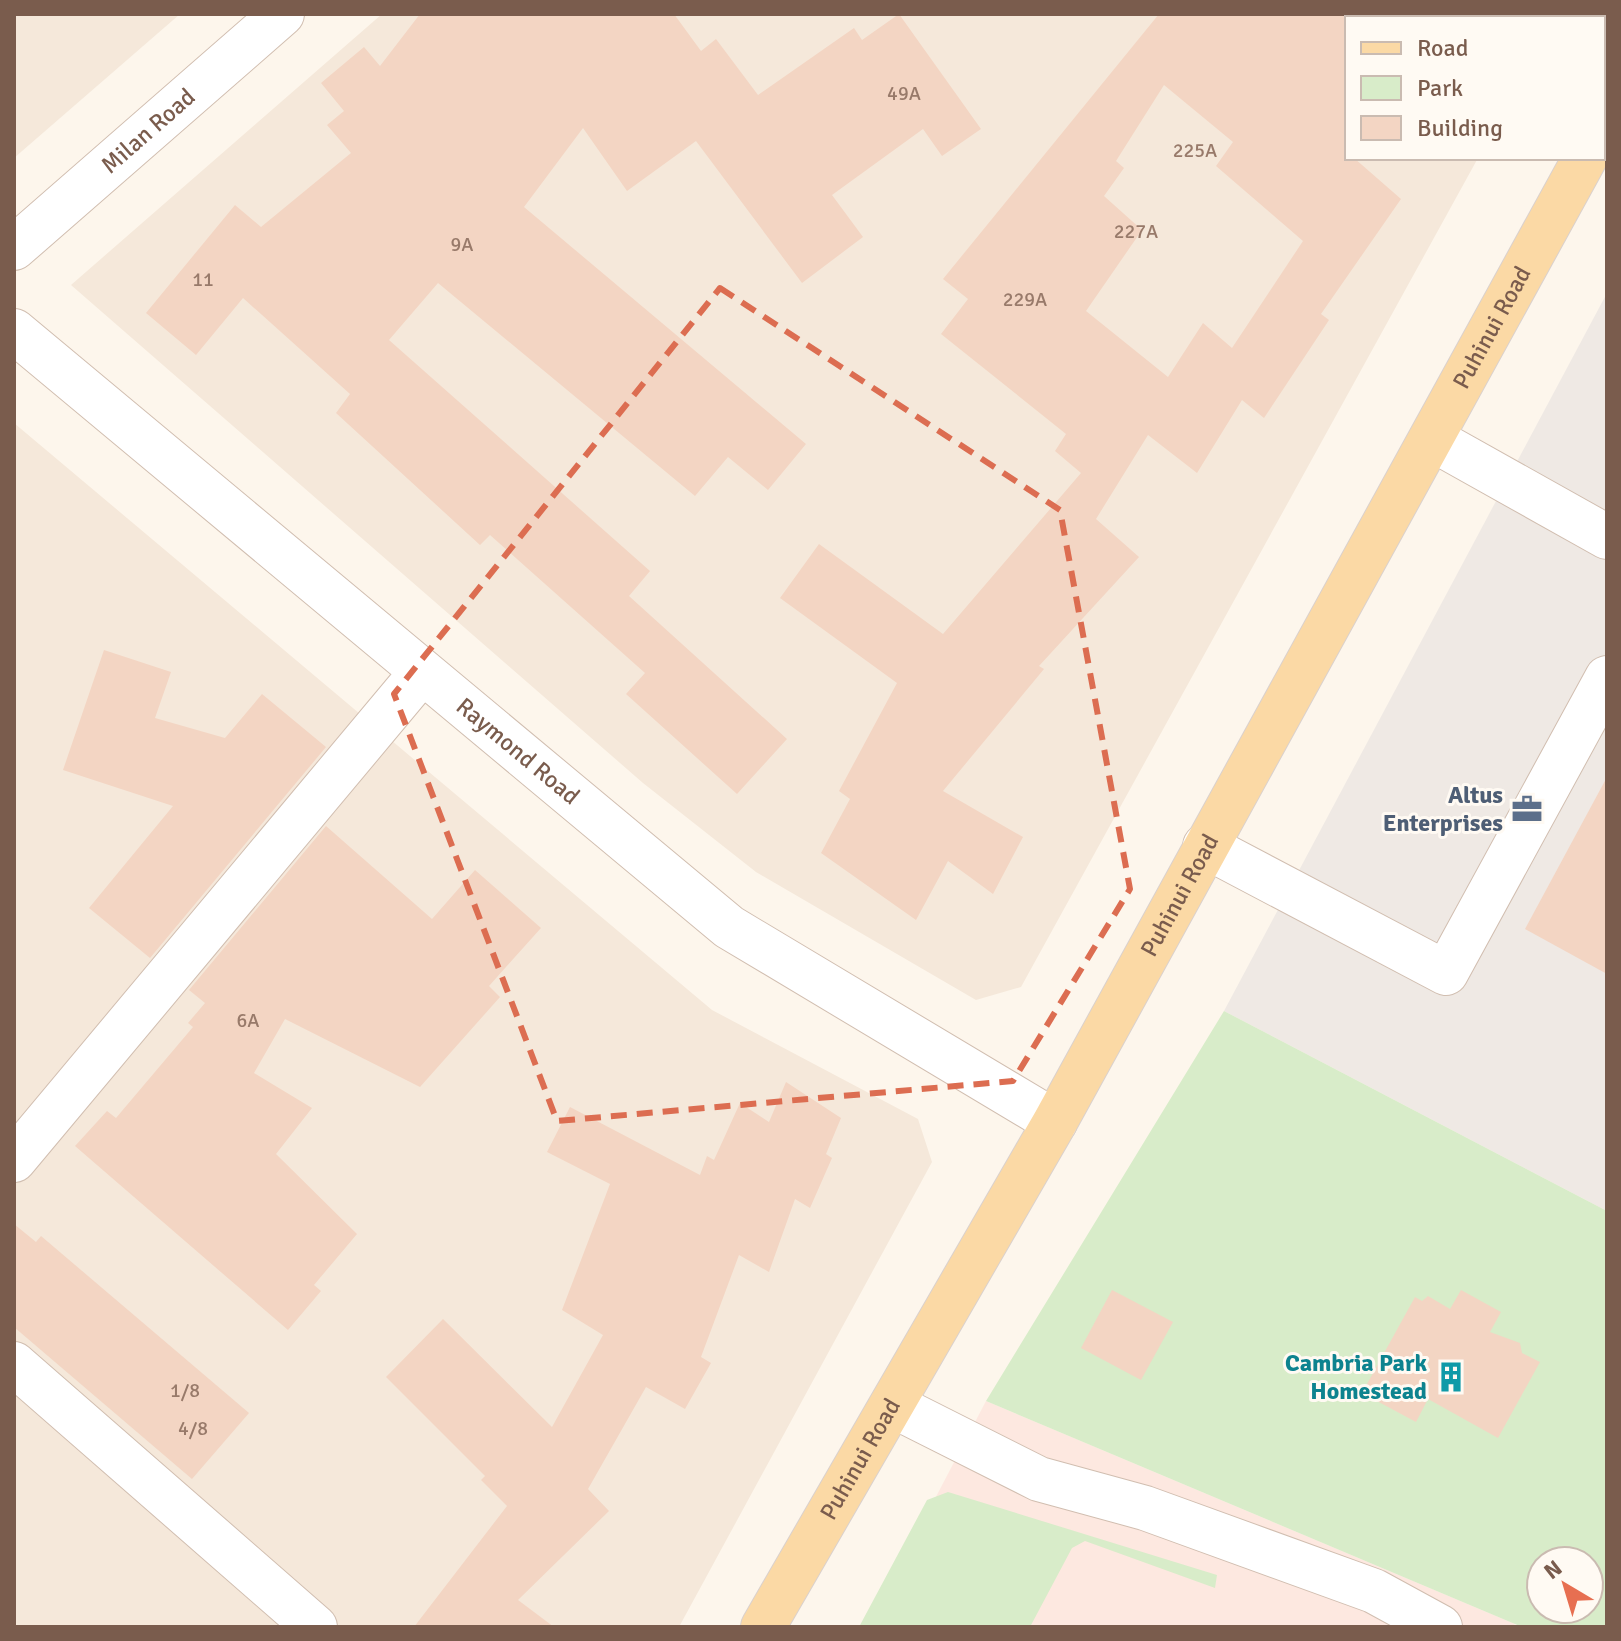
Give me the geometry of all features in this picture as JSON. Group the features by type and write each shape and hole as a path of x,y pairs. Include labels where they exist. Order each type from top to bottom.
{"main road":[{"name":"Puhinui Road","path":"763,1627 1055,1122 1584,160"}],"street":[{"name":"Milan Road","path":"14,248 282,14"},
{"name":"Raymond Road","path":"14,331 729,927 1055,1122"},
{"path":"1432,439 1607,537"},
{"path":"14,1160 422,672"},
{"path":"1205,846 1446,973 1607,678"},
{"path":"14,1364 315,1627"},
{"path":"892,1405 1039,1479 1145,1508 1374,1591 1440,1627"}],"highlighted area":[{"path":"720,288 1060,510 1130,889 1013,1081 557,1121 394,694"}],"shaded area":[{"path":"14,14 180,14 14,158"},
{"path":"382,14 1558,14 1345,16 1345,160 1477,160 1021,987 976,1000 756,872 643,783 71,285"},
{"path":"1607,293 1607,1211 1224,1011"},
{"path":"14,423 712,1010 918,1119 932,1162 679,1627 14,1627"},
{"path":"986,1401 1515,1624 1513,1627 868,1627"}],"green space":[{"path":"1224,1011 1607,1211 1607,1627 1522,1627 986,1401"},
{"path":"948,1492 1217,1575 1215,1588 1085,1541 1072,1548 1030,1627 859,1627 927,1500"}],"building":[{"path":"420,14 674,14 701,51 716,39 758,95 854,28 862,40 899,14 981,129 942,156 923,129 832,195 863,237 802,283 696,141 627,191 583,128 524,207 806,444 768,490 728,457 695,496 438,283 389,340 650,571 629,596 787,739 737,794 626,694 645,673 490,535 480,545 336,413 350,394 243,298 196,355 146,313 235,205 261,227 351,153 327,125 344,111 321,83 364,47 380,66"},
{"path":"1159,14 1347,14 1345,160 1356,160 1401,199 1321,314 1329,320 1264,418 1242,400 1197,473 1148,435 1096,519 1139,557 1039,666 1044,669 943,791 1023,837 993,894 948,861 916,920 821,853 850,799 839,791 897,683 780,598 819,544 943,634 1081,473 1055,451 1066,434 941,334 968,299 943,279","holes":["1164,85 1233,142 1216,166 1303,241 1232,348 1203,323 1168,377 1086,311 1142,230 1104,196 1124,168 1116,161"]},
{"path":"104,650 171,672 155,718 225,738 262,694 326,747 150,958 89,908 173,806 63,770"},
{"path":"1607,777 1607,974 1525,929"},
{"path":"326,826 432,919 475,870 541,928 489,986 500,997 420,1087 285,1019 254,1073 312,1108 276,1154 357,1234 314,1285 321,1291 288,1330 75,1146 107,1111 116,1118 193,1027 188,1023 205,1003 189,990"},
{"path":"786,1082 841,1118 826,1154 832,1158 810,1208 795,1199 769,1272 739,1255 701,1357 711,1363 685,1409 646,1387 588,1489 609,1511 518,1600 554,1627 414,1627 507,1506 481,1480 485,1476 386,1377 443,1319 552,1427 603,1335 562,1310 610,1184 547,1152 570,1107 700,1175 707,1156 714,1160 740,1103 769,1122"},
{"path":"14,1224 36,1242 41,1236 249,1413 192,1479 14,1327"},
{"path":"1112,1290 1173,1322 1141,1380 1081,1348"},
{"name":"Cambria Park Homestead","path":"1461,1290 1501,1312 1490,1332 1520,1343 1522,1353 1540,1362 1498,1438 1428,1399 1416,1422 1362,1393 1415,1297 1422,1301 1428,1296 1450,1309"}],"place":[{"name":"Altus Enterprises","path":"1527,809"},
{"name":"Cambria Park Homestead","path":"1451,1377"}]}
